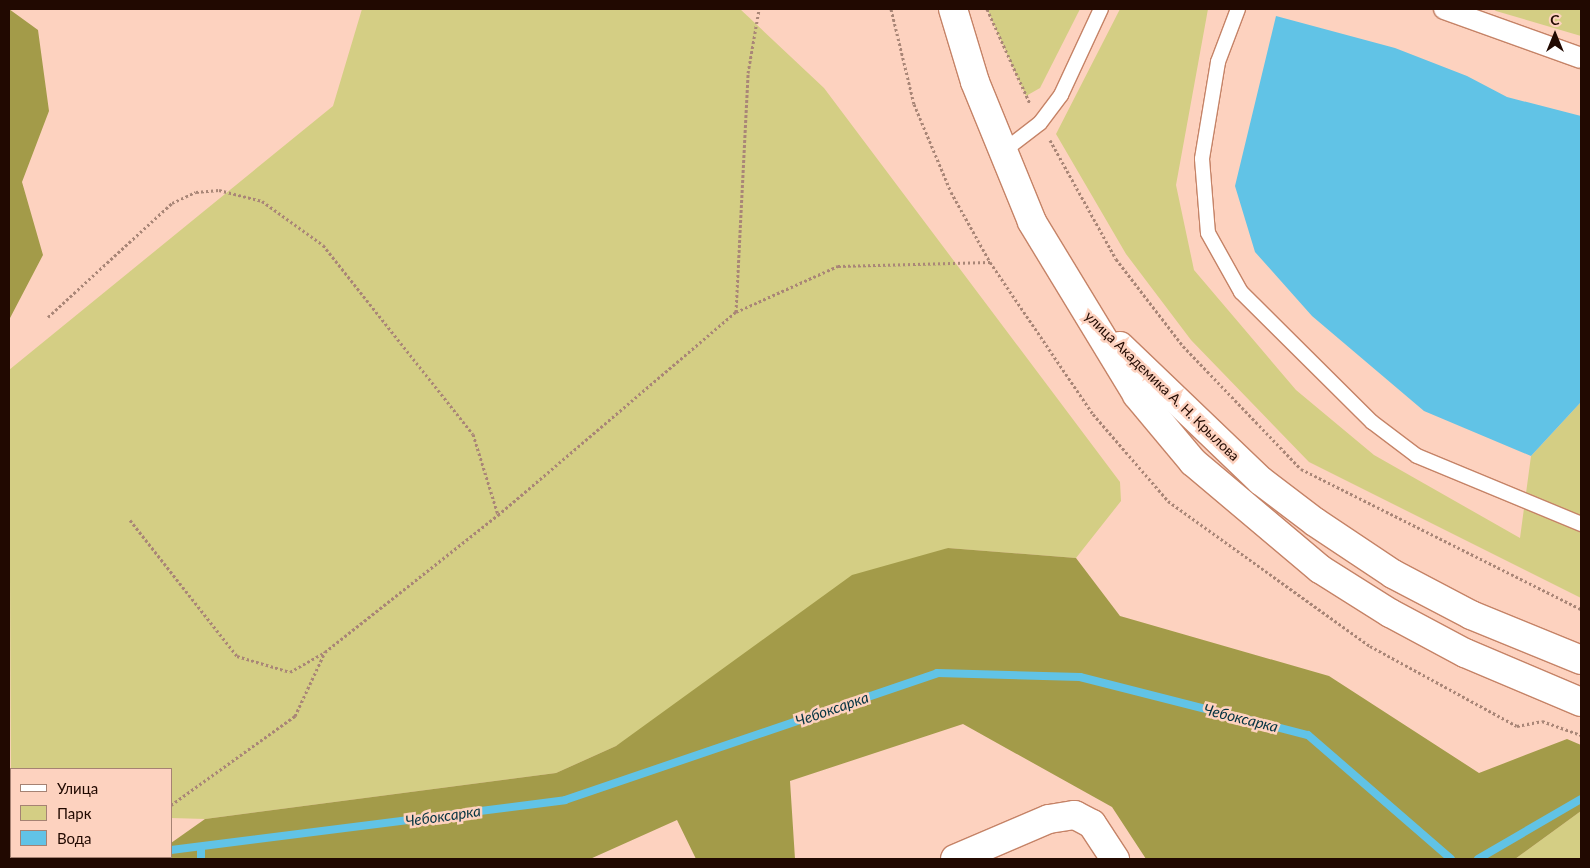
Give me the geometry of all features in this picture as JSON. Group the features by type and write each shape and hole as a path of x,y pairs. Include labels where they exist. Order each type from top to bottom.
{"main road":[{"name":"улица Академика А. Н. Крылова","path":"954,9 1001,153 1032,222 1079,304 1137,395 1193,462 1254,518 1320,569 1390,613 1465,654 1581,702"},
{"name":"улица Академика А. Н. Крылова","path":"1079,304 1182,410 1261,481 1315,522 1393,574 1470,615 1581,660"},
{"path":"955,859 1049,819 1075,815 1092,824 1115,859"}],"street":[{"path":"1444,9 1581,58"}],"lane":[{"path":"1001,153 1040,123 1061,95 1101,9"},
{"path":"1238,9 1218,62 1202,159 1208,233 1241,292 1372,422 1417,456 1581,524"}],"path":[{"path":"736,312 748,74 759,9"},
{"path":"987,9 1026,96"},
{"path":"1056,152 1116,259 1183,346 1301,469 1581,609"},
{"path":"48,317 172,203 196,192 219,190 262,201 323,245 474,434 498,515"},
{"path":"130,520 237,656 290,672 325,652 498,515 736,312 838,266 990,262"},
{"path":"172,804 295,716 325,652"},
{"path":"1542,721 1581,735"}],"green space":[{"path":"362,9 740,9 824,88 1120,482 1121,501 1076,558 948,548 616,746 556,773 205,819 172,818 172,768 11,768 9,370 333,106"},
{"path":"987,9 1080,9 1040,88 1026,96"},
{"path":"1120,9 1208,9 1176,185 1194,270 1296,390 1374,455 1520,538 1531,456 1581,402 1581,598 1309,462 1191,340 1126,254 1056,134"},
{"path":"1493,9 1581,9 1581,36 1496,11"},
{"path":"1581,811 1581,859 1515,859"}],"shaded area":[{"path":"9,9 38,30 49,111 22,182 43,255 9,320"},
{"path":"948,548 1076,558 1120,616 1329,676 1479,773 1567,739 1581,745 1581,811 1515,859 1146,859 1112,807 963,724 790,781 795,859 696,859 677,820 590,859 149,859 172,858 172,842 205,819 556,773 616,746 852,575"}],"water":[{"path":"1276,16 1395,48 1467,76 1507,97 1581,116 1581,402 1531,456 1424,411 1312,316 1255,252 1235,186"}],"waterway":[{"name":"Чебоксарка","path":"172,850 565,800 937,673 1080,677 1308,735 1451,859"},
{"name":"Чебоксарка","path":"1478,859 1581,799"},
{"path":"201,849 201,859"}]}
